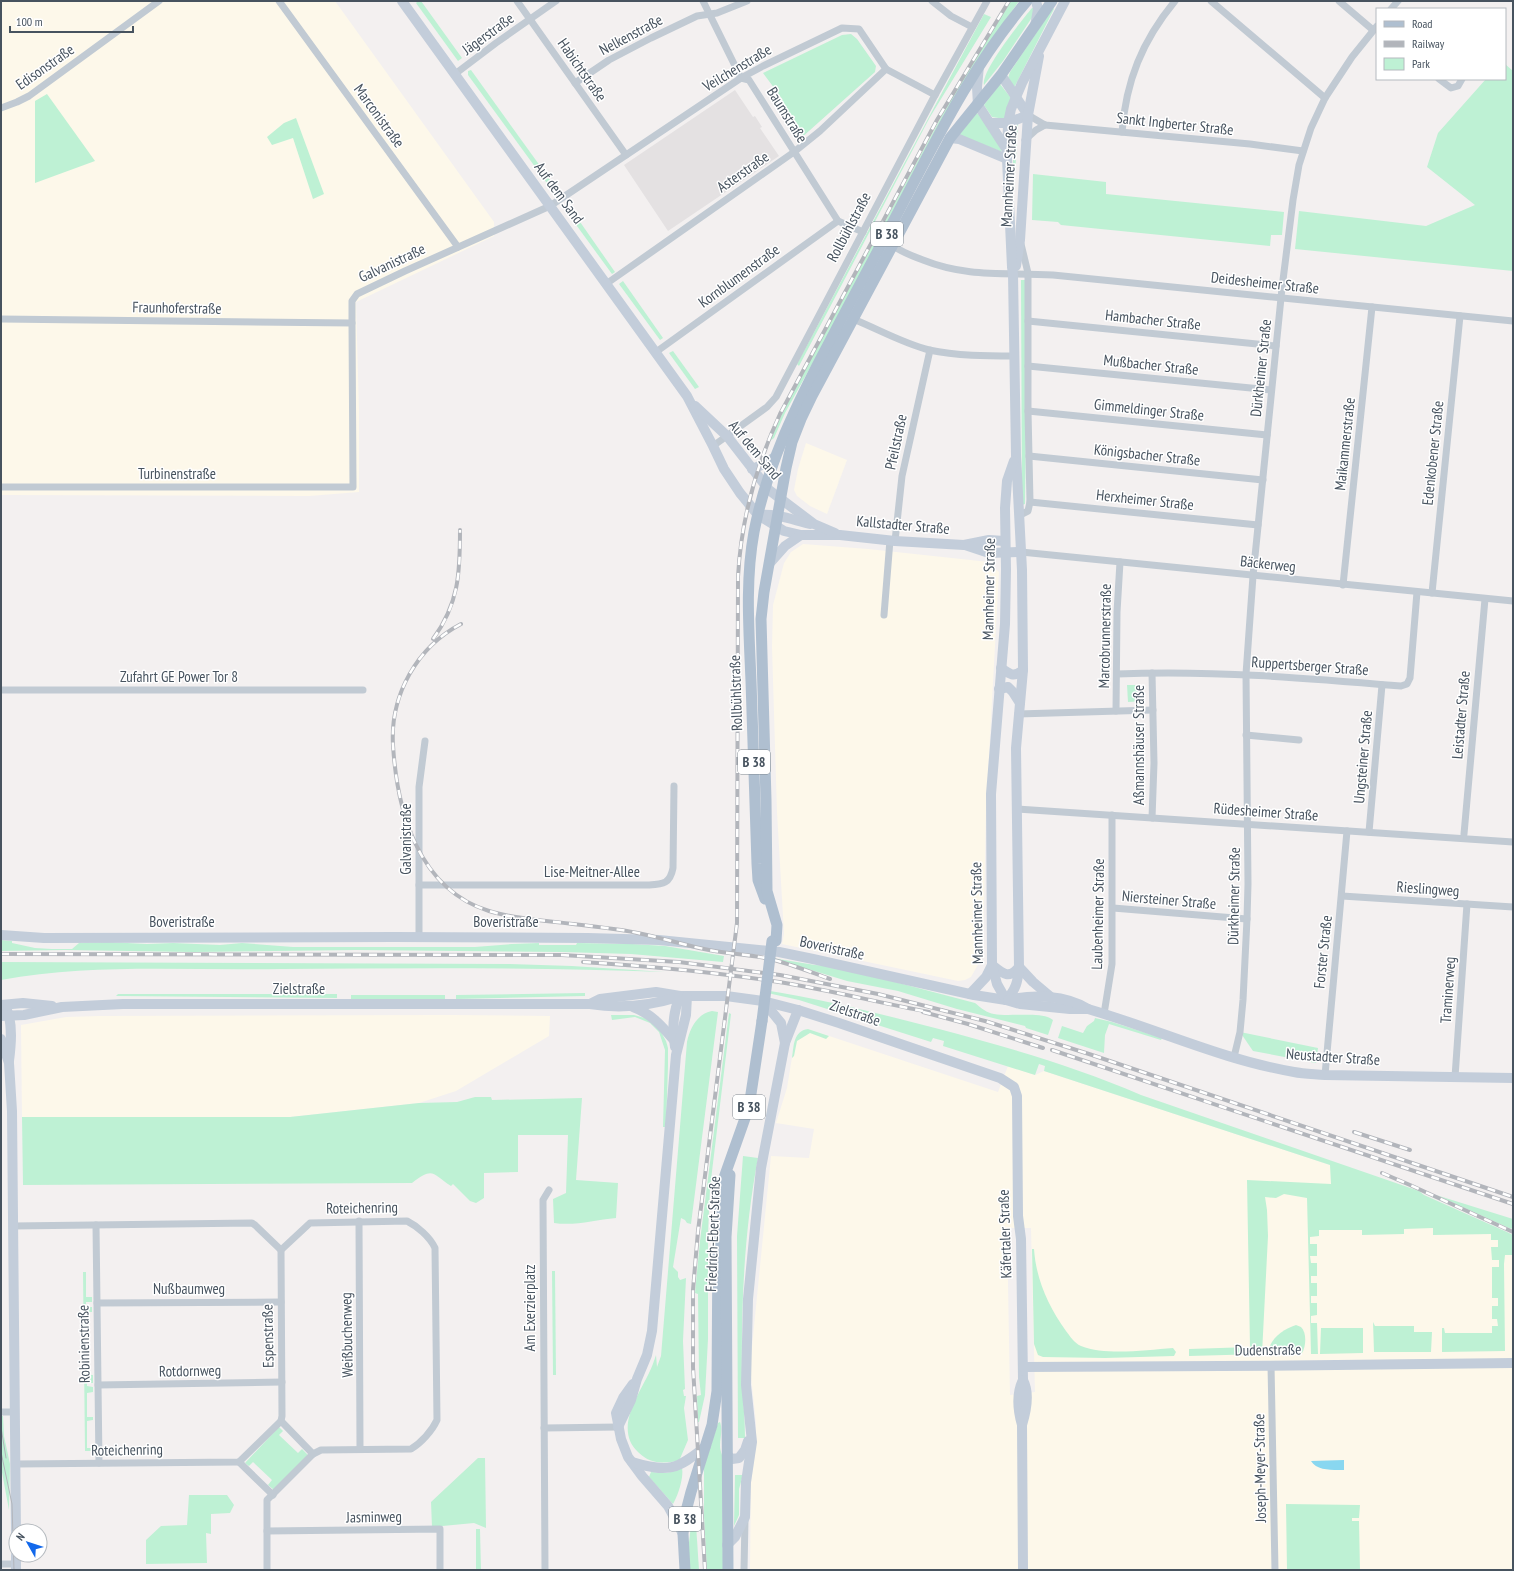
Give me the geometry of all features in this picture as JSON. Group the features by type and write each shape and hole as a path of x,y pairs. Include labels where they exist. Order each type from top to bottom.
{"main road":[{"name":"B 38","path":"775,527 792,442 801,419 895,247 950,138 1001,75 1052,1"},
{"name":"B 38","path":"758,515 775,457 808,383 963,92 994,43 1024,3"},
{"name":"Rollbühlstraße","path":"758,515 754,533 749,577 751,692 758,880 769,912 774,941"},
{"name":"Rollbühlstraße","path":"774,941 777,925 768,895 761,619 775,527"},
{"name":"B 38","path":"765,1021 774,941"},
{"name":"Friedrich-Ebert-Straße","path":"685,1570 683,1534 685,1515 712,1425 718,1384 718,1234 720,1189 749,1107 765,1021"},
{"name":"Friedrich-Ebert-Straße","path":"728,1570 726,1237 728,1194 730,1169 757,1098 765,1021"}],"street":[{"name":"Edisonstraße","path":"1,108 28,96 159,1"},
{"name":"Marconistraße","path":"279,1 458,247"},
{"name":"Auf dem Sand","path":"402,1 691,402 724,469 758,515 775,527"},
{"name":"Habichtstraße","path":"517,1 626,155"},
{"name":"Jägerstraße","path":"455,74 556,1"},
{"name":"Baumstraße","path":"703,1 708,14 741,78 750,80 838,221"},
{"name":"Nelkenstraße","path":"575,83 609,60 697,16 717,13 747,1"},
{"path":"932,1 951,16 972,27"},
{"name":"Rollbühlstraße","path":"713,446 767,407 776,397 935,95 987,1"},
{"path":"1035,26 1038,9 1036,1"},
{"path":"991,124 1008,123 1028,115 1040,50 1065,1"},
{"path":"1122,132 1128,89 1136,65 1146,43 1164,14 1175,1"},
{"path":"1211,1 1325,98"},
{"path":"1339,1 1375,28"},
{"name":"Veilchenstraße","path":"550,206 741,78 842,28 859,29 886,69 935,95"},
{"name":"Dürkheimer Straße","path":"1234,1057 1240,1032 1247,920 1248,824 1246,674 1262,480 1293,200 1298,165 1311,128 1325,98 1352,57 1375,28"},
{"name":"Mannheimer Straße","path":"1014,274 1012,268 1008,196 1008,123 1011,109 1026,73 1040,50"},
{"path":"978,105 977,87 979,66"},
{"name":"Asterstraße","path":"606,284 794,152 820,131 886,69"},
{"name":"Mannheimer Straße","path":"1001,75 1028,115 1025,140 1020,240 1014,274 1016,455 1020,515 1023,670 1016,748 1019,967 1018,981 1015,988 1006,1000 997,984 992,965 991,794 1005,620 1005,508 1007,481 1016,455"},
{"path":"1440,80 1451,88 1458,86 1461,80"},
{"name":"Mannheimer Straße","path":"978,105 991,124 1007,154"},
{"name":"Sankt Ingberter Straße","path":"1028,115 1045,125 1303,151"},
{"path":"1025,140 1036,130 1045,125"},
{"path":"950,138 959,139 1007,154"},
{"path":"1008,196 1015,199 1022,197"},
{"name":"Galvanistraße","path":"353,487 352,301 357,294 550,206"},
{"path":"838,221 863,232"},
{"name":"Kornblumenstraße","path":"656,352 838,221"},
{"name":"Mannheimer Straße","path":"1020,240 1028,273 1028,411 1030,502"},
{"name":"Deidesheimer Straße","path":"895,247 935,265 956,270 981,273 1028,273 1513,321"},
{"name":"Maikammerstraße","path":"1343,585 1372,307"},
{"name":"Edenkobener Straße","path":"1432,594 1460,316"},
{"name":"Fraunhoferstraße","path":"1,319 352,323"},
{"path":"856,320 906,342 930,350 968,355 1015,356"},
{"name":"Hambacher Straße","path":"1028,321 1276,346"},
{"name":"Pfeilstraße","path":"884,615 902,476 930,350"},
{"name":"Mußbacher Straße","path":"1028,366 1272,390"},
{"name":"Auf dem Sand","path":"691,402 727,436 765,487 780,499"},
{"name":"Gimmeldinger Straße","path":"1028,411 1267,435"},
{"name":"Königsbacher Straße","path":"1029,456 1262,480"},
{"path":"752,469 775,457"},
{"name":"Turbinenstraße","path":"1,487 353,487"},
{"name":"Kallstadter Straße","path":"780,499 814,524 840,535"},
{"path":"1005,508 1011,513 1020,515 1028,511 1030,502"},
{"name":"Herxheimer Straße","path":"1030,502 1258,525"},
{"path":"758,515 777,515 792,520 814,524"},
{"name":"Kallstadter Straße","path":"775,527 801,536 840,535 964,545 989,553 1006,554 1021,552"},
{"path":"769,564 785,546 801,536"},
{"name":"Kallstadter Straße","path":"964,545 989,540 1004,541"},
{"path":"1004,541 1021,552"},
{"name":"Bäckerweg","path":"1021,552 1513,602"},
{"name":"Marcobrunnerstraße","path":"1116,711 1117,612 1120,562"},
{"name":"Ruppertsberger Straße","path":"1117,674 1246,674 1401,686 1407,684 1410,678 1417,592"},
{"name":"Leistadter Straße","path":"1464,834 1485,599"},
{"path":"1001,668 1014,675 1019,674 1023,670"},
{"name":"Aßmannshäuser Straße","path":"1152,673 1154,763 1152,818"},
{"name":"Ungsteiner Straße","path":"1369,832 1382,685"},
{"path":"999,689 1008,688 1013,692 1020,703"},
{"name":"Zufahrt GE Power Tor 8","path":"1,690 360,690"},
{"path":"1018,714 1153,710"},
{"path":"1246,735 1299,740"},
{"name":"Galvanistraße","path":"419,937 419,787 425,741"},
{"name":"Lise-Meitner-Allee","path":"419,885 648,886 659,885 667,882 672,876 673,868 674,786"},
{"name":"Rüdesheimer Straße","path":"1017,809 1513,842"},
{"name":"Laubenheimer Straße","path":"1104,1014 1112,964 1112,815"},
{"name":"Forster Straße","path":"1325,1075 1347,831"},
{"name":"Rieslingweg","path":"1342,896 1513,907"},
{"name":"Traminerweg","path":"1455,1077 1467,904"},
{"name":"Niersteiner Straße","path":"1112,908 1247,920"},
{"name":"Boveristraße","path":"1,935 44,938 419,937 651,939 779,952 813,958 970,994 1006,1000"},
{"path":"970,994 986,977 992,965 1002,973 1006,974 1014,972 1019,967 1032,982 1052,998"},
{"name":"Zielstraße","path":"590,1004 600,999 656,992 683,996 726,996 763,1001 795,1009 1000,1078 1014,1088"},
{"path":"676,1055 673,1039 675,1006 683,996"},
{"path":"544,1428 618,1427 631,1400 637,1379 647,1355 652,1331 676,1055 686,1015 683,996"},
{"name":"Zielstraße","path":"3,1017 24,1015 62,1007 123,1004 590,1004 606,1007 656,1004 683,996"},
{"name":"Neustadter Straße","path":"1006,1000 1026,996 1052,998 1080,1005 1088,1009 1234,1057 1295,1072 1325,1075 1513,1078"},
{"name":"Neustadter Straße","path":"1006,1000 1026,1005 1088,1009"},
{"path":"763,1001 780,1023 785,1043"},
{"path":"16,1523 12,1111 9,1063 11,1046 3,1017 3,1005 23,1003 62,1007"},
{"path":"631,1006 643,1010 657,1021 673,1039"},
{"path":"780,1023 795,1009"},
{"path":"744,1570 746,1482 752,1442 749,1427 746,1385 748,1299 761,1168 785,1043 793,1026 795,1009"},
{"path":"1,1041 9,1063"},
{"name":"Käfertaler Straße","path":"1014,1088 1017,1096 1018,1216 1021,1239 1023,1380 1019,1391 1018,1410 1022,1426 1023,1570"},
{"name":"Am Exerzierplatz","path":"545,1570 543,1200 549,1190"},
{"name":"Roteichenring","path":"281,1250 310,1223 359,1221 407,1221 414,1224 435,1248 437,1420 435,1426 417,1445 411,1449 321,1450 313,1454"},
{"name":"Weißbuchenweg","path":"359,1221 360,1449"},
{"path":"13,1226 252,1223 281,1250"},
{"name":"Robinienstraße","path":"96,1225 99,1463"},
{"name":"Espenstraße","path":"281,1250 281,1421"},
{"name":"Nußbaumweg","path":"97,1303 281,1302"},
{"name":"Dudenstraße","path":"1023,1367 1094,1366 1133,1368 1513,1363"},
{"name":"Joseph-Meyer-Straße","path":"1271,1365 1275,1570"},
{"name":"Rotdornweg","path":"98,1385 282,1382"},
{"path":"1,1412 15,1412"},
{"path":"267,1570 267,1500 273,1495 313,1454 281,1421 239,1462 273,1495"},
{"name":"Friedrich-Ebert-Straße","path":"618,1427 623,1446 632,1462 668,1506 683,1534"},
{"path":"727,1455 730,1458 735,1459 741,1456 746,1448 749,1427"},
{"path":"632,1462 656,1468 671,1468 684,1463 706,1446"},
{"name":"Roteichenring","path":"16,1464 239,1462"},
{"path":"727,1545 735,1537 745,1517"},
{"name":"Jasminweg","path":"267,1531 440,1529 440,1570"},
{"path":"1,1564 16,1563"}],"shaded area":[{"path":"1,1 335,1 494,222 494,236 356,302 359,411 359,492 309,496 1,495"},
{"path":"735,90 753,117 755,116 762,127 760,128 779,156 668,231 624,165"},
{"path":"806,443 847,460 827,514 810,506 797,496 794,490 798,469"},
{"path":"803,544 868,549 989,562 999,572 986,811 983,956 971,977 965,980 958,981 782,944 784,934 777,812 772,647 773,605 784,563 791,552"},
{"path":"99,1016 550,1016 549,1036 456,1091 419,1103 290,1117 22,1117 21,1025 66,1017"},
{"path":"808,1029 998,1092 1008,1066 1035,1075 1044,1071 1330,1165 1513,1240 1513,1570 750,1570 751,1483 756,1445 756,1423 750,1367 771,1156 809,1158 814,1129 776,1123 787,1088 795,1039 798,1034","holes":["1007,1228 1031,1228 1035,1392 1010,1395"]}],"green space":[{"path":"421,1 462,58 458,61 416,3"},
{"path":"1011,1 1019,1 993,38 785,413 774,438 770,441 799,381 959,84"},
{"path":"1032,8 1034,8 1033,16 1003,61 984,85 988,69 1011,34"},
{"path":"1053,8 1054,9 1014,88 1008,78 1010,72"},
{"path":"984,14 991,17 930,117 799,366 797,364"},
{"path":"851,34 857,39 876,66 875,72 800,139 777,104 783,100 763,73 842,35"},
{"path":"1506,65 1513,71 1513,271 1295,249 1299,211 1426,226 1475,205 1427,167 1438,133 1485,80 1506,80"},
{"path":"471,70 561,195 557,197 468,75 468,71"},
{"path":"1000,84 1011,98 1005,119 992,117 984,105"},
{"path":"47,94 95,161 35,183 35,101"},
{"path":"977,113 994,134 1002,152 959,135"},
{"path":"296,118 324,194 313,199 293,138 272,145 267,137 284,123"},
{"path":"1017,123 1014,191 1013,133 1015,124"},
{"path":"1033,174 1106,182 1106,194 1284,212 1282,235 1271,235 1270,246 1061,225 1058,222 1032,220"},
{"path":"571,209 615,272 612,274 566,211"},
{"path":"1021,280 1028,280 1025,504 1022,505"},
{"path":"623,281 663,338 660,340 619,284"},
{"path":"673,351 699,387 695,389 669,353"},
{"path":"1127,685 1143,685 1144,701 1128,702"},
{"path":"1,940 12,941 12,943 35,948 52,949 72,949 79,943 107,942 220,945 242,943 293,947 475,947 539,943 539,945 576,945 577,943 632,944 665,946 724,956 723,962 631,954 562,952 357,950 193,952 65,950 1,951"},
{"path":"772,958 831,966 899,983 975,1003 984,1010 1000,1015 1034,1015 1048,1017 1053,1020 1048,1035 1026,1028 1025,1026 957,1009 898,991 847,981"},
{"path":"1,962 510,964 665,972 473,968 140,969 70,971 1,980"},
{"path":"764,990 874,1012 1041,1058 1092,1075 1141,1095 1419,1191 1424,1195 1507,1232 1513,1235 1513,1255 1505,1255 1504,1264 1505,1351 1442,1352 1442,1328 1444,1328 1445,1333 1492,1333 1492,1326 1498,1326 1497,1319 1492,1319 1492,1306 1498,1306 1498,1298 1492,1298 1492,1267 1499,1267 1499,1260 1492,1260 1491,1247 1498,1247 1498,1240 1491,1240 1491,1234 1433,1235 1433,1228 1404,1229 1404,1234 1362,1235 1362,1230 1319,1230 1319,1236 1310,1237 1310,1244 1317,1244 1317,1256 1310,1256 1311,1263 1317,1263 1317,1276 1311,1276 1311,1283 1317,1283 1317,1296 1311,1296 1311,1303 1317,1303 1317,1315 1311,1316 1311,1323 1317,1323 1318,1354 1311,1354 1307,1198 1284,1194 1276,1198 1265,1197 1268,1236 1262,1354 1189,1356 1189,1349 1250,1347 1247,1180 1331,1184 1330,1165 1044,1071 1045,1066 1039,1064 1035,1075 943,1046 944,1041 933,1038 931,1042 799,1000 763,992"},
{"path":"585,993 585,996 456,999 456,995"},
{"path":"118,994 337,994 337,998 116,996"},
{"path":"351,995 445,995 445,999 351,999"},
{"path":"712,1011 718,1012 691,1224 687,1223 681,1218 673,1267 678,1272 678,1277 680,1280 686,1278 683,1341 685,1389 683,1390 684,1396 686,1396 684,1408 688,1440 679,1461 657,1462 643,1456 631,1443 628,1433 628,1423 634,1402 650,1371 656,1355 657,1367 661,1356 687,1042 692,1027 698,1018"},
{"path":"729,1013 731,1014 710,1188 708,1233 708,1339 705,1395 698,1422 697,1396 701,1395 699,1377 698,1294 695,1293 700,1241"},
{"path":"611,1015 634,1015 648,1019 661,1032 666,1041 668,1048 668,1066 666,1127 663,1127 665,1050 659,1032 650,1023 635,1017 612,1020"},
{"path":"1095,1018 1162,1038 1161,1040 1109,1024 1105,1035 1104,1053 1058,1038 1062,1026 1083,1033 1087,1026 1094,1021"},
{"path":"808,1029 829,1036 826,1039 810,1033 797,1041 794,1056 792,1058 797,1036 803,1030"},
{"path":"1240,1032 1318,1048 1316,1063 1253,1051"},
{"path":"475,1097 491,1097 492,1100 582,1098 576,1180 618,1183 616,1218 577,1223 554,1223 553,1199 566,1193 568,1135 518,1135 518,1172 484,1173 484,1198 476,1203 470,1201 453,1184 451,1186 436,1175 429,1173 412,1183 23,1185 22,1117 290,1117 419,1103 457,1102"},
{"path":"743,1156 758,1158 749,1213 744,1269 742,1380 745,1438 738,1438 737,1236"},
{"path":"1436,1195 1513,1219 1513,1229 1509,1228"},
{"path":"1032,1249 1034,1249 1037,1271 1048,1302 1060,1322 1076,1343 1091,1349 1114,1352 1173,1348 1176,1352 1174,1356 1105,1358 1043,1357 1038,1355 1034,1344"},
{"path":"552,1271 555,1271 556,1375 553,1375"},
{"path":"83,1272 86,1272 86,1297 92,1297 92,1302 86,1302 86,1307 92,1307 92,1312 86,1312 87,1375 93,1375 93,1383 87,1383 87,1386 93,1387 93,1392 87,1393 87,1417 93,1417 93,1420 87,1421 87,1448 94,1448 94,1451 85,1451"},
{"path":"1373,1322 1375,1326 1414,1326 1414,1332 1432,1332 1431,1352 1374,1352"},
{"path":"1296,1325 1301,1327 1305,1336 1305,1343 1302,1353 1268,1354 1274,1339 1286,1329"},
{"path":"1321,1328 1363,1328 1363,1353 1320,1354"},
{"path":"1,1416 3,1416 4,1436 10,1464 9,1510 1,1467"},
{"path":"720,1422 720,1446 722,1455 723,1570 707,1570 704,1516 704,1467 718,1423"},
{"path":"279,1427 283,1431 279,1435 298,1453 302,1449 308,1455 274,1490 268,1485 272,1480 253,1462 249,1466 245,1463"},
{"path":"478,1458 485,1458 486,1528 474,1523 432,1527 431,1502"},
{"path":"682,1468 680,1486 673,1504 649,1477 651,1472 667,1473"},
{"path":"735,1475 743,1475 739,1489 739,1515 734,1526"},
{"path":"189,1495 227,1495 234,1505 230,1513 211,1514 211,1534 206,1533 207,1563 146,1564 146,1540 161,1526 187,1525"},
{"path":"1286,1504 1360,1505 1359,1518 1352,1518 1352,1521 1359,1521 1360,1570 1287,1570"},
{"path":"693,1509 695,1509 699,1570 689,1570 689,1542"},
{"path":"476,1529 480,1529 481,1570 476,1570"}],"water":[{"path":"1344,1460 1344,1470 1330,1470 1317,1467 1311,1461"}],"tram line":[{"path":"1,1427 6,1458"},
{"path":"1,1452 12,1504 14,1570"}],"railway":[{"path":"705,1570 693,1367 693,1290 698,1231 737,923 738,577 742,534 757,473 780,414 937,120 1009,1"},
{"path":"433,639 442,626 453,600 458,574 460,530"},
{"path":"461,624 445,634 419,659 409,674 402,691 396,708 393,726 395,770 406,821 428,866 445,885 465,900 489,911 501,914 631,932 712,951 762,957 785,963 830,979"},
{"path":"1,954 562,955 679,962 780,975 878,994 985,1021 1089,1054 1513,1197"},
{"path":"583,962 632,965 755,978 929,1012"},
{"path":"923,1012 968,1024 1043,1048"},
{"path":"1052,1050 1513,1204"},
{"path":"1354,1132 1410,1150"},
{"path":"1382,1173 1513,1232"}]}
